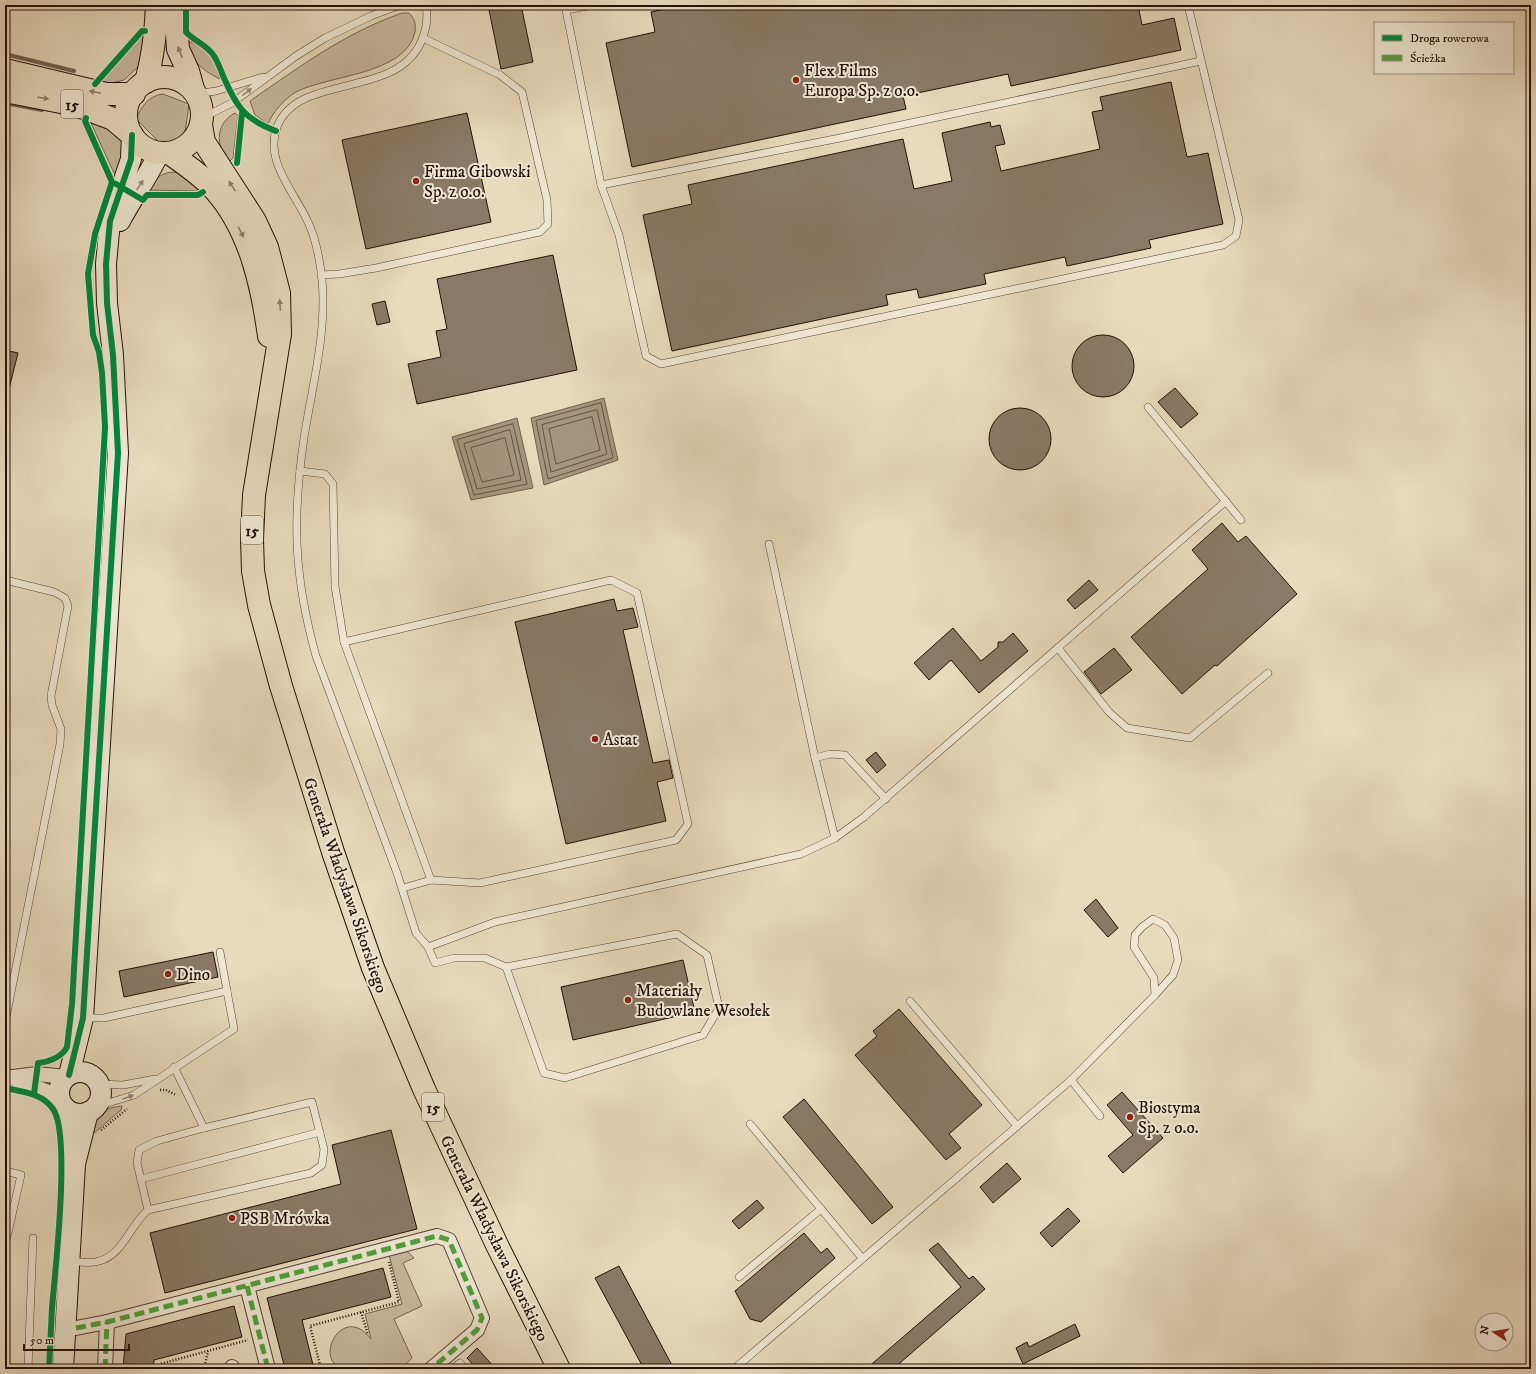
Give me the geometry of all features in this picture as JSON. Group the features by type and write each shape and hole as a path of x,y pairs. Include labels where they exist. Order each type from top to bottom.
{"main road":[{"path":"132,134 128,124 128,106 140,88 151,66 156,31 157,5"},
{"path":"175,5 178,49 188,71 194,91"},
{"name":"15","path":"5,70 106,94 140,88 162,78 178,80 194,91 201,106 201,122"},
{"name":"15","path":"5,91 76,105 113,118 132,134 142,145 164,153"},
{"path":"164,153 189,144 194,138 201,122"},
{"name":"Generała Władysława Sikorskiego","path":"201,122 204,142 255,221 269,253 279,294 280,334 254,495 252,540 253,571 259,605 279,679 332,852 373,968 427,1096 497,1245 559,1369"},
{"name":"Generała Władysława Sikorskiego","path":"164,153 198,174 215,190 229,210 244,238 260,281 273,371"}],"street":[{"path":"75,1164 59,1089 67,1076 83,1018 118,453 113,355 106,282 108,244 110,221 131,159 132,134"},
{"path":"108,244 134,194 164,153"},
{"path":"63,1369 71,1328 69,1261 75,1164 91,1110 100,1096 83,1018"},
{"path":"9,1076 37,1074 67,1076 79,1072 96,1080"},
{"path":"9,1076 62,1102 76,1114 91,1110"},
{"path":"71,1328 108,1322 437,1236 449,1240 482,1318 477,1330 431,1369"},
{"path":"247,1286 268,1369"},
{"path":"105,1369 108,1322"}],"lane":[{"path":"201,122 232,103 269,75 325,38 371,16 400,5"},
{"path":"426,5 426,26 423,38 413,54 399,68 378,77 314,95 302,100 283,116 277,128 274,140 275,155 279,170 308,222 317,251 321,275 322,316 320,338 300,470 296,514 298,574 308,628 324,678 403,888 416,933 428,947 435,963 454,958 485,958 506,967 677,934 707,955 719,1008 703,1035 565,1078 544,1073 506,967"},
{"path":"593,5 566,8 601,185 619,235 646,356 661,364 1223,245 1236,236 1239,220 1188,5"},
{"path":"321,275 339,274 376,268 540,232 548,224 547,200 522,92 500,75 423,38"},
{"path":"601,185 840,138 1201,61"},
{"path":"194,91 216,91 269,75"},
{"path":"1148,407 1241,520"},
{"path":"300,470 325,474 332,484 335,586 344,642 431,880"},
{"path":"428,947 495,922 801,854 835,838 864,818 1226,501"},
{"path":"769,544 815,758 835,838"},
{"path":"5,580 54,592 65,598 68,606 51,696 52,705 61,729 60,744 8,995 5,1023"},
{"path":"344,642 611,580 637,593 688,824 676,840 480,883 431,880 403,888"},
{"path":"1058,648 1109,712 1127,728 1190,738 1268,674"},
{"path":"815,758 830,754 846,755 886,799"},
{"path":"734,1369 1071,1080 1155,995 1173,975 1178,960 1174,938 1165,925 1153,919 1142,927 1135,935 1134,947 1154,978 1155,995"},
{"path":"91,1110 134,1095 157,1078 234,1029 220,952"},
{"path":"83,1018 104,1018 228,991"},
{"path":"910,1001 1017,1126"},
{"path":"174,1067 204,1128"},
{"path":"96,1080 123,1085 157,1078"},
{"path":"1071,1080 1100,1116"},
{"path":"69,1261 91,1262 100,1261 109,1257 123,1243 139,1217 148,1210 311,1173 322,1165 324,1149 312,1102 204,1128 157,1141 142,1148 137,1158 148,1210"},
{"path":"750,1124 862,1258"},
{"path":"141,1179 320,1132"},
{"path":"5,1171 21,1175 5,1242"},
{"path":"739,1277 821,1209"},
{"path":"28,1369 33,1238"},
{"path":"452,1369 460,1363 465,1369"}],"path":[{"path":"153,1094 166,1090 175,1095 186,1090"},
{"path":"99,1132 128,1108"},
{"path":"321,1369 310,1326 399,1302 385,1250"},
{"path":"361,1312 368,1335"},
{"path":"160,1369 160,1364 260,1337"},
{"path":"204,1369 208,1351"}],"shaded area":[{"path":"402,13 409,13 413,17 415,32 409,46 397,57 364,72 310,86 296,92 279,106 268,124 255,115 250,101 268,88 305,63 361,30"},
{"path":"144,36 140,65 124,80 103,85 101,82 141,37"},
{"path":"184,38 204,48 210,54 220,79 206,71 197,63 190,53"},
{"path":"163,94 189,104 185,133 174,142 159,142 136,119 149,99"},
{"path":"235,113 238,116 233,158 230,161 221,149 219,135 224,123"},
{"path":"90,121 111,129 121,139 123,145 117,174 114,173"},
{"path":"173,172 183,174 201,188 198,191 147,190 161,175"},
{"path":"122,1106 121,1110 93,1134 89,1133 94,1121 100,1114 109,1109"},
{"path":"403,1251 408,1252 414,1258 403,1263 422,1306 394,1319 412,1358 404,1366 393,1370 345,1369 335,1364 331,1356 331,1347 334,1338 341,1330 350,1327 360,1329 371,1339 365,1314 402,1304 389,1255"}],"water":[{"path":"604,398 618,460 544,485 531,418"},
{"path":"517,418 533,488 471,500 452,437"}],"building":[{"path":"488,5 521,5 533,62 501,69"},
{"name":"Flex Films Europa Sp. z o.o.","path":"683,5 1138,5 1142,25 1174,18 1181,50 1011,86 1008,74 903,96 906,109 632,167 606,43 655,32 651,12"},
{"path":"1171,82 1187,157 1208,153 1223,224 1149,240 1151,248 1067,266 1065,257 984,274 986,284 919,298 917,289 886,295 888,305 672,351 643,215 692,204 688,185 903,139 914,189 952,181 942,133 990,122 991,127 1000,125 1005,144 995,146 1001,171 1100,149 1092,112 1103,110 1100,97"},
{"name":"Firma Gibowski Sp. z o.o.","path":"467,113 491,222 366,249 342,140"},
{"path":"553,255 577,370 417,404 408,364 441,357 436,331 447,329 437,279"},
{"path":"385,301 390,322 377,325 372,304"},
{"path":"1097,335 1109,335 1125,344 1132,354 1134,366 1132,378 1125,388 1109,397 1097,397 1086,392 1077,383 1072,372 1072,360 1077,349 1086,340"},
{"path":"5,350 18,353 9,389 5,388"},
{"path":"1175,388 1198,414 1181,428 1158,402"},
{"path":"1020,408 1032,410 1042,417 1049,427 1051,439 1049,451 1042,461 1032,468 1020,470 1008,468 998,461 991,451 989,439 991,427 998,417 1008,410"},
{"path":"1222,523 1238,542 1246,536 1297,594 1217,666 1215,665 1182,694 1131,637 1208,569 1192,550"},
{"path":"1089,580 1098,590 1075,609 1067,600"},
{"path":"614,599 617,611 633,608 638,627 623,630 653,763 669,760 673,778 657,782 666,821 566,844 515,622"},
{"path":"953,628 981,661 998,647 998,642 1003,642 1013,633 1028,651 979,693 951,660 929,680 914,663"},
{"path":"1114,648 1132,670 1101,694 1084,672"},
{"path":"876,752 886,765 877,773 866,760"},
{"path":"1096,899 1118,928 1108,937 1084,910"},
{"name":"Dino","path":"213,952 218,977 124,997 119,971"},
{"name":"Materiały Budowlane Wesołek","path":"683,960 695,1012 573,1040 561,987"},
{"path":"899,1009 982,1105 949,1134 961,1148 946,1160 855,1055 877,1036 873,1031"},
{"path":"1122,1092 1163,1138 1123,1173 1108,1156 1133,1135 1107,1105"},
{"path":"804,1099 893,1207 872,1224 783,1117"},
{"path":"391,1130 417,1229 165,1293 150,1233 341,1184 332,1145"},
{"path":"1007,1163 1021,1179 993,1203 980,1187"},
{"path":"757,1200 764,1208 739,1229 732,1221"},
{"path":"1068,1208 1080,1221 1052,1247 1040,1233"},
{"path":"804,1233 821,1253 827,1248 835,1258 761,1322 750,1319 735,1291"},
{"path":"938,1243 969,1279 973,1276 985,1289 893,1369 866,1369 961,1287 929,1250"},
{"path":"619,1266 674,1369 644,1369 595,1278"},
{"path":"383,1268 391,1297 302,1320 314,1369 285,1369 267,1298"},
{"path":"234,1306 242,1337 154,1360 153,1369 123,1369 126,1334"},
{"path":"1075,1324 1080,1336 1023,1364 1016,1348 1027,1342 1029,1347"},
{"path":"477,1348 496,1369 477,1369 467,1358"}],"waterway":[{"path":"5,54 74,71"},
{"path":"5,103 42,110"}],"marked path":[{"path":"76,1328 107,1322 437,1236 449,1240 482,1318 477,1330 431,1369"},
{"path":"247,1286 268,1369"},
{"path":"105,1369 107,1322"}],"cycle path":[{"path":"186,5 186,32 208,49 214,56 238,105 249,117 265,127 276,131"},
{"path":"95,84 142,31 145,31"},
{"path":"237,163 242,113"},
{"path":"34,1094 38,1063 55,1058 62,1054 67,1047 72,1004 105,427 102,373 99,352 93,335 88,274 95,234 112,182 85,121 86,118"},
{"path":"69,1075 83,1018 118,453 113,355 107,303 106,264 110,221 131,159 132,135"},
{"path":"116,184 143,200 147,195 198,195 203,192"},
{"path":"5,1088 38,1096 53,1109 58,1123 61,1146 60,1204 49,1369"}],"place":[{"name":"Flex Films Europa Sp. z o.o.","path":"796,80"},
{"name":"Firma Gibowski Sp. z o.o.","path":"416,181"},
{"name":"Astat","path":"595,739"},
{"name":"Dino","path":"168,974"},
{"name":"Materiały Budowlane Wesołek","path":"628,1000"},
{"name":"Biostyma Sp. z o.o.","path":"1130,1117"},
{"name":"PSB Mrówka","path":"232,1218"}]}
